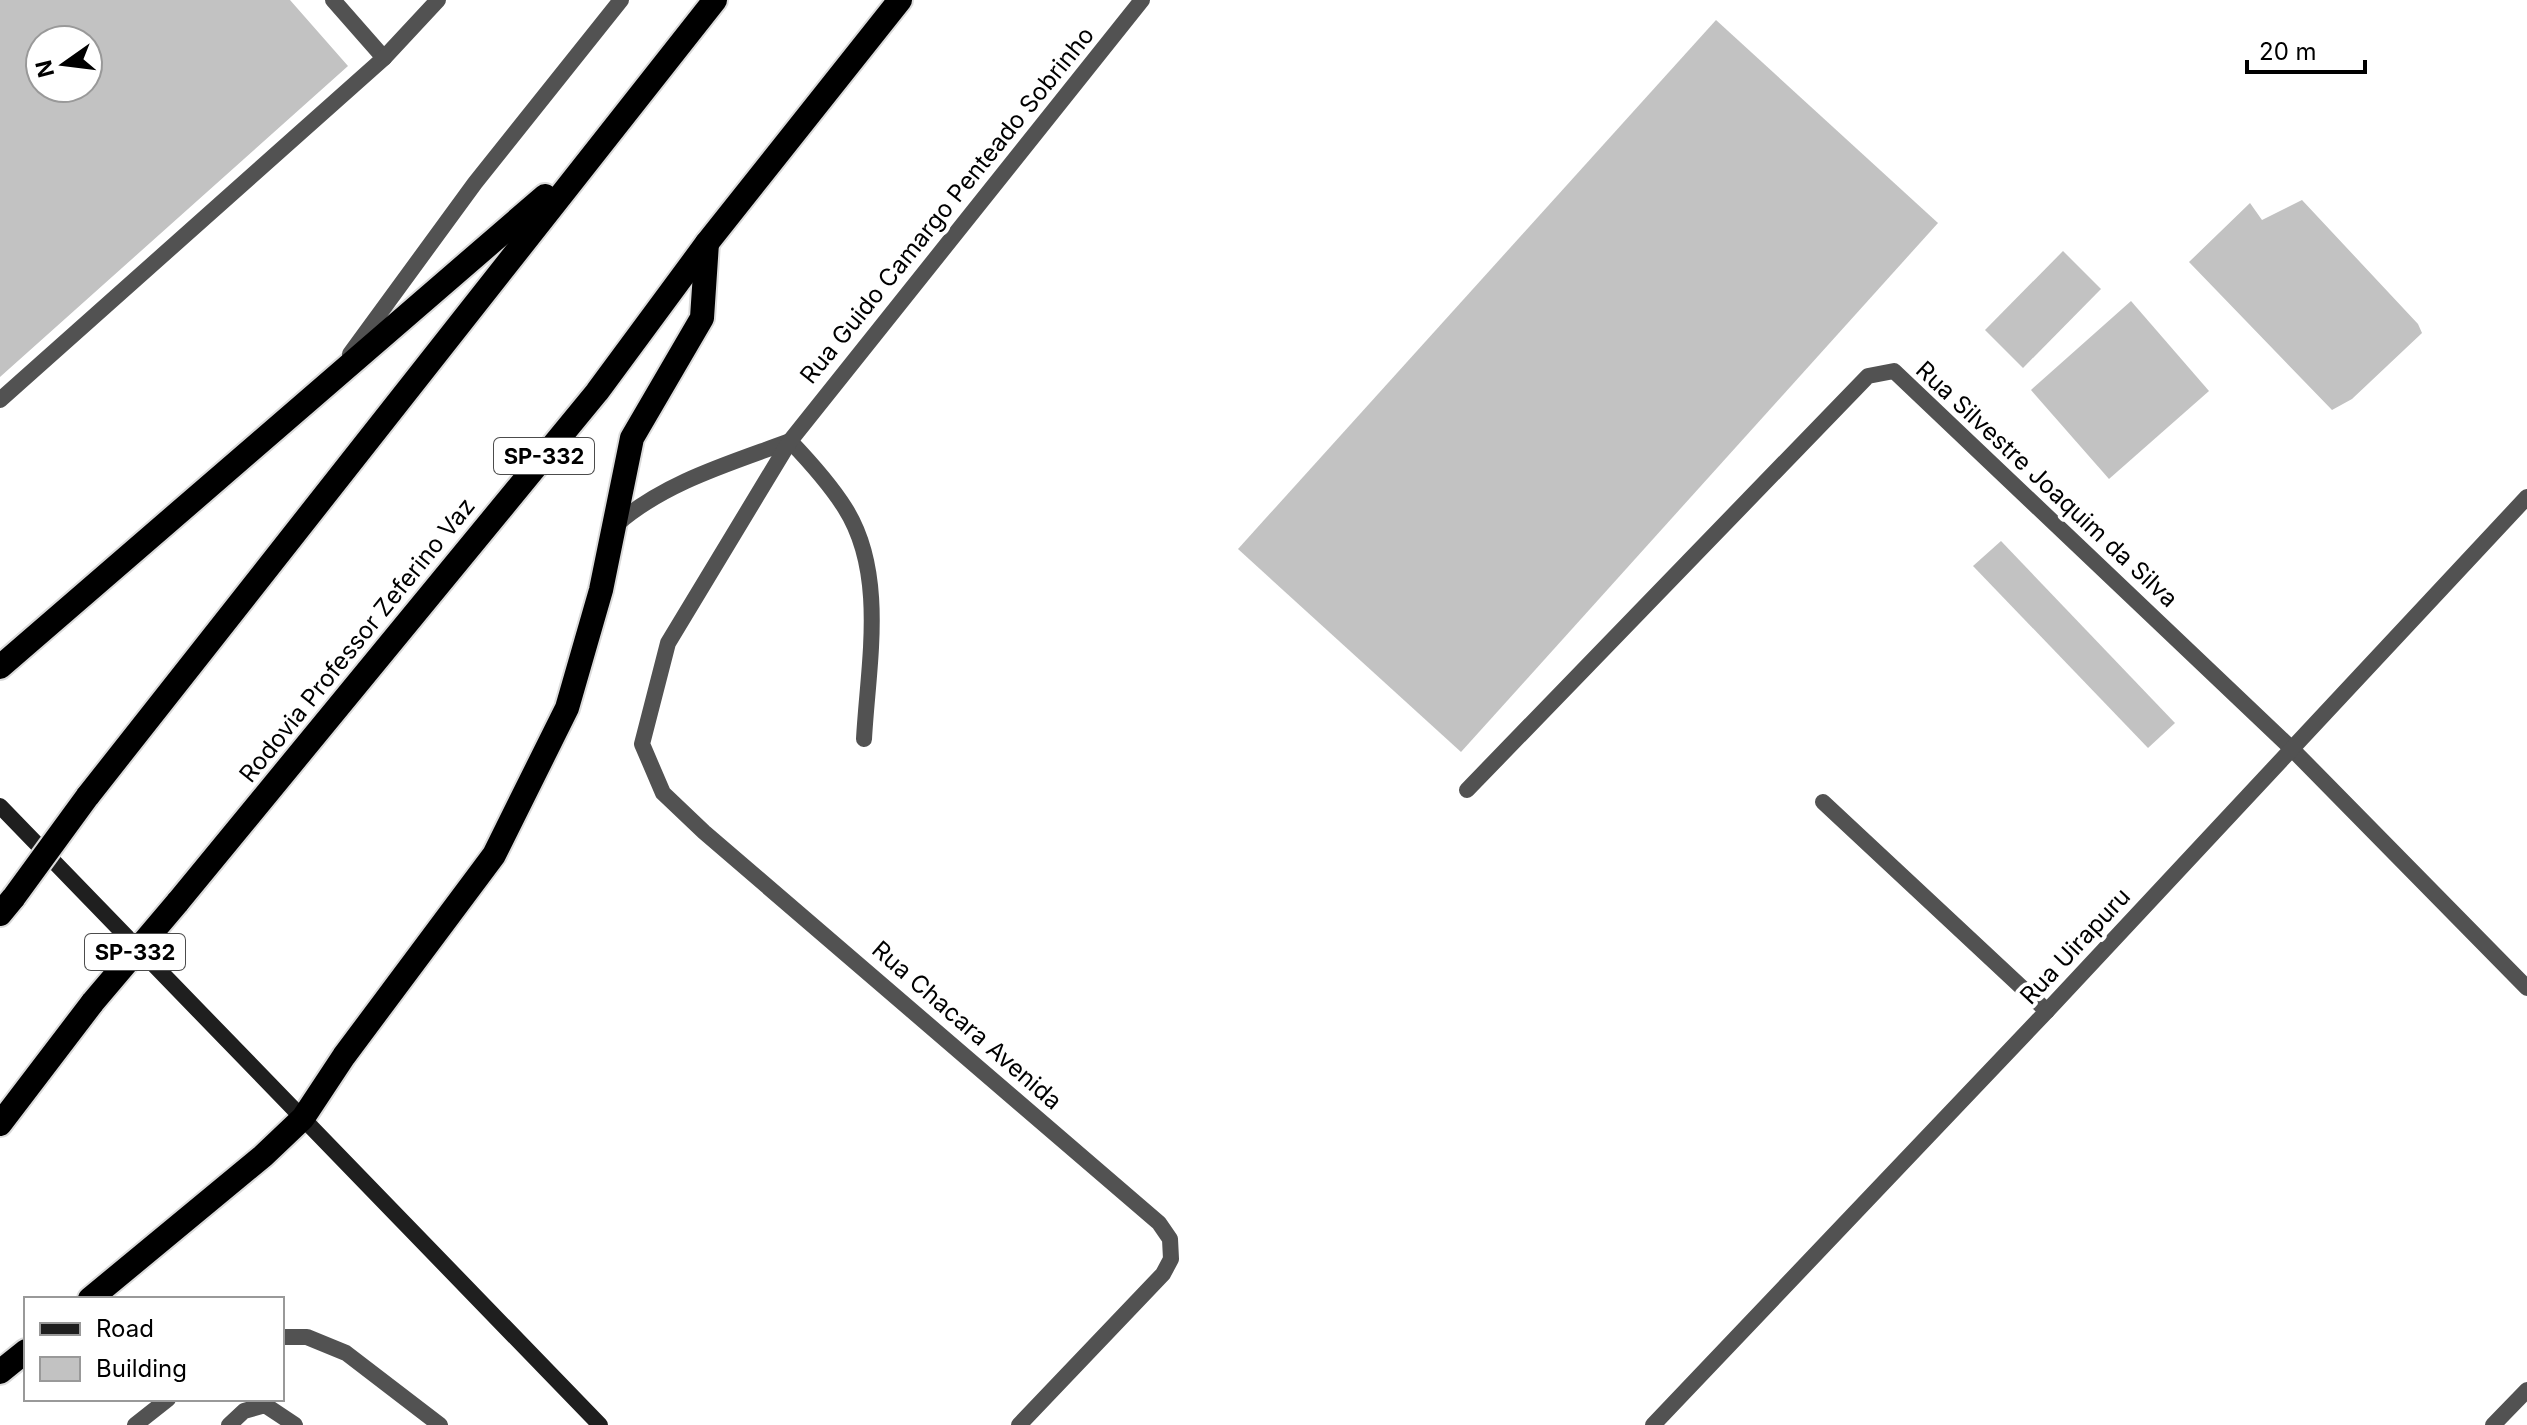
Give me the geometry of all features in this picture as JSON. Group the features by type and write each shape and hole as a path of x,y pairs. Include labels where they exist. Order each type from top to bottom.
{"highway":[{"path":"7,906 87,797 715,0"},
{"name":"Rodovia Professor Zeferino Vaz","path":"0,1124 93,1002 597,392 707,243 900,0"},
{"path":"0,667 589,158"},
{"path":"92,1297 253,1165 303,1118 344,1056 494,855 567,708 617,524 632,438 702,318 707,243"},
{"path":"0,1372 24,1353"}],"main road":[{"path":"0,806 600,1425"}],"street":[{"path":"333,0 384,58"},
{"path":"0,400 384,58 438,0"},
{"path":"329,384 475,183 621,0"},
{"name":"Rua Guido Camargo Penteado Sobrinho","path":"668,643 790,441 1142,0"},
{"name":"Rua Silvestre Joaquim da Silva","path":"1467,790 1868,376 1894,371 2292,749 2527,988"},
{"path":"617,524 639,504 716,468 790,441 846,510 864,549 872,592 864,739"},
{"name":"Rua Uirapuru","path":"1653,1425 2047,1011 2527,497"},
{"name":"Rua Chacara Avenida","path":"668,643 642,744 663,793 716,843 1091,1163 1159,1223 1170,1239 1171,1259 1163,1274 1019,1425"},
{"path":"1823,802 2047,1011"},
{"path":"284,1337 307,1337 346,1353 440,1425"},
{"path":"2493,1425 2527,1390"},
{"path":"135,1425 165,1401"},
{"path":"229,1425 244,1411 265,1405 295,1425"}],"building":[{"path":"0,0 290,0 348,66 0,377"},
{"path":"1716,20 1938,223 1461,752 1238,549"},
{"path":"2302,200 2418,324 2422,333 2352,399 2332,410 2189,262 2250,203 2262,220"},
{"path":"2063,251 2101,289 2023,368 1985,330"},
{"path":"2131,301 2209,391 2109,479 2031,390"},
{"path":"2001,541 2175,723 2148,748 1973,566"}]}
